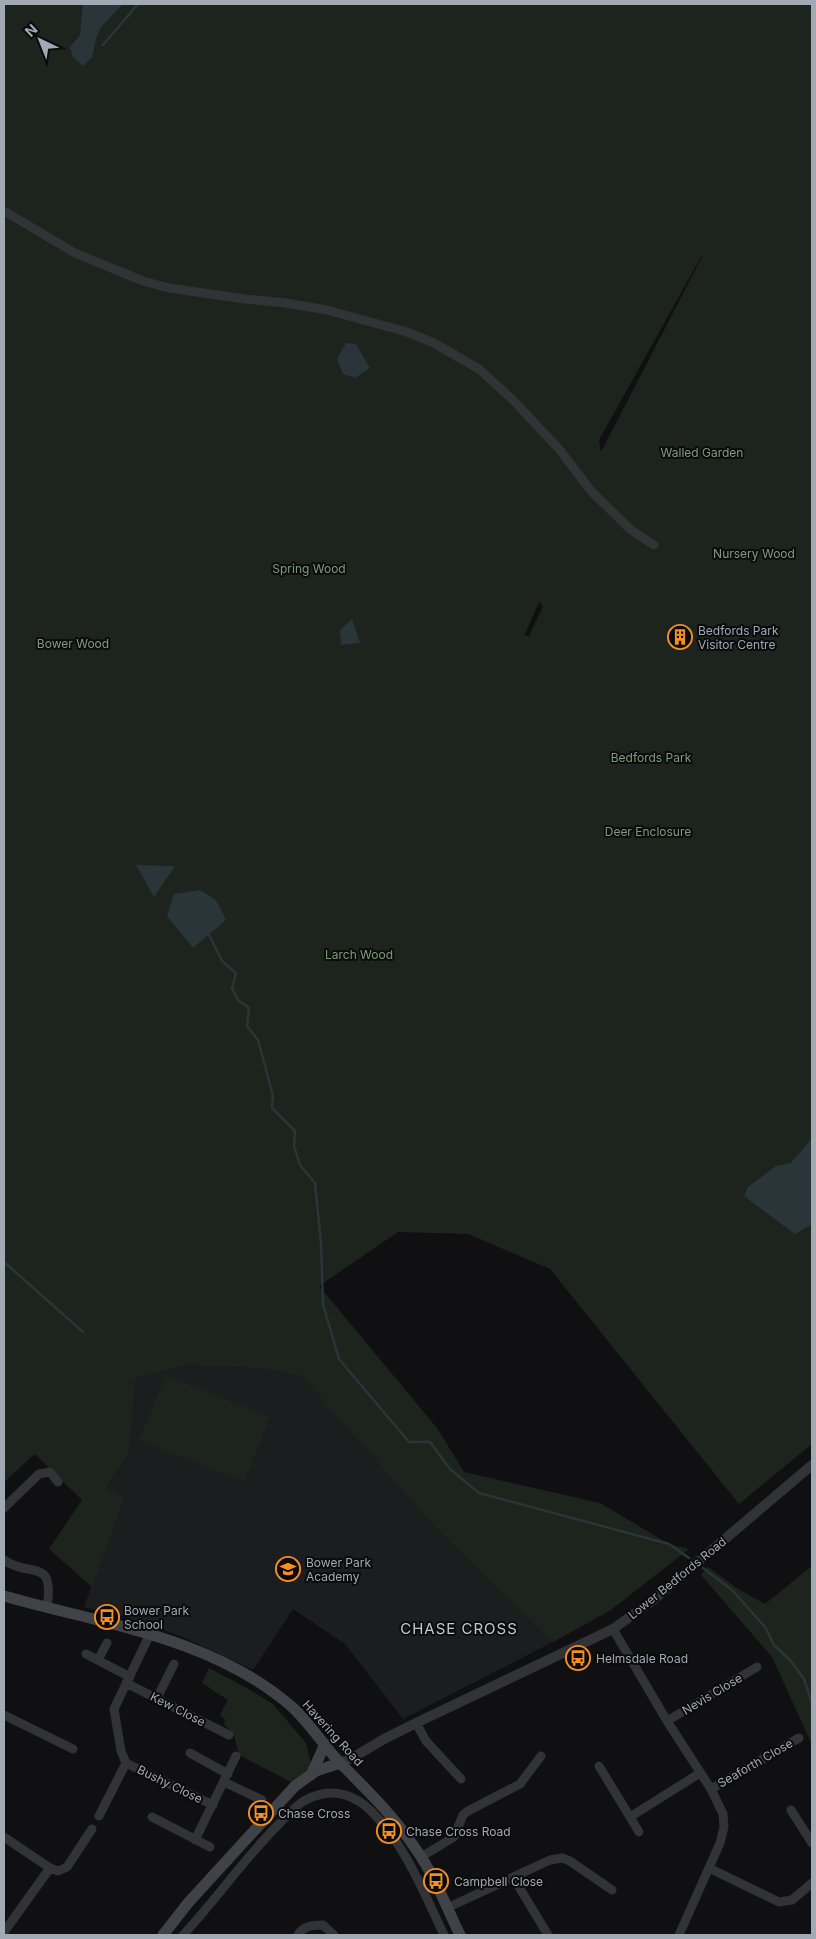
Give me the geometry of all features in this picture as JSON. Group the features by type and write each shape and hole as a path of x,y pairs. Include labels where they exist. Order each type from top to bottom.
{"main road":[{"name":"Havering Road","path":"4,1596 150,1634 204,1654 265,1686 291,1706 313,1728 340,1762 373,1795 402,1829 421,1857 460,1935"},
{"path":"311,1774 325,1744"},
{"path":"167,1931 188,1903 295,1786 311,1774 340,1762"}],"street":[{"path":"4,211 75,253 143,282 170,288 327,310 407,332 434,343 479,370 513,400 559,449 591,491 631,530 654,545"},
{"name":"Lower Bedfords Road","path":"340,1762 354,1757 416,1723 613,1629 652,1601 812,1465"},
{"path":"4,1508 39,1474 50,1472 58,1482"},
{"path":"4,1560 10,1564 38,1570 45,1576 49,1586 47,1608"},
{"path":"613,1629 711,1789 724,1814 724,1827 720,1844 679,1935"},
{"path":"99,1816 126,1763 121,1751 114,1709 150,1634"},
{"path":"98,1660 107,1643"},
{"name":"Kew Close","path":"86,1654 157,1698 229,1735"},
{"path":"157,1698 174,1664"},
{"name":"Nevis Close","path":"668,1721 757,1667"},
{"path":"4,1716 73,1749"},
{"path":"416,1723 426,1741 461,1778"},
{"name":"Seaforth Close","path":"711,1789 799,1738"},
{"path":"190,1754 262,1800"},
{"name":"Bushy Close","path":"195,1840 236,1756"},
{"path":"421,1857 454,1837 463,1815 468,1811 513,1792 537,1766 541,1756"},
{"name":"Bushy Close","path":"126,1763 213,1805"},
{"path":"599,1766 639,1832"},
{"path":"630,1817 700,1773"},
{"path":"167,1931 182,1935 203,1914 256,1847 295,1807 310,1797 332,1793 351,1797 362,1803 382,1825 415,1875 444,1935"},
{"path":"791,1810 812,1843"},
{"path":"152,1817 210,1847"},
{"path":"4,1837 50,1868 58,1871 67,1867 92,1829"},
{"path":"447,1908 550,1860 562,1858 570,1861 612,1890"},
{"path":"4,1932 50,1868"},
{"path":"709,1868 779,1902 792,1900 812,1883"},
{"path":"513,1877 548,1935"},
{"path":"298,1935 300,1931 311,1925 323,1925 334,1935"}],"shaded area":[{"path":"83,4 122,5 101,27 92,57 83,66 73,57 70,47 80,35"},
{"path":"346,343 356,344 370,368 355,378 343,374 337,359"},
{"path":"352,619 360,643 341,645 340,630"},
{"path":"136,865 175,866 154,897"},
{"path":"200,890 216,900 226,920 193,948 167,916 174,894"},
{"path":"812,1138 812,1224 795,1234 744,1196 748,1187 776,1166 791,1163"},
{"name":"Bower Park Academy","path":"185,1365 270,1369 303,1376 438,1531 553,1642 403,1719 345,1644 293,1609 253,1670 183,1637 123,1616 84,1607 125,1497 106,1488 129,1453 136,1379"}],"green space":[{"path":"4,4 812,4 812,1444 739,1504 550,1269 468,1234 398,1232 319,1286 437,1428 464,1472 600,1503 669,1544 689,1549 611,1610 553,1642 438,1531 302,1376 270,1369 185,1365 136,1379 129,1453 106,1488 125,1497 92,1587 49,1549 82,1500 35,1454 4,1482","holes":["703,255 601,452 599,440","539,602 543,606 529,636 524,636"]},
{"path":"166,1375 270,1417 244,1482 139,1440"},
{"path":"812,1566 812,1745 772,1657 701,1575 708,1567 738,1589 765,1604"},
{"path":"209,1668 273,1704 306,1743 312,1769 291,1782 239,1755 234,1735 224,1724 225,1719 220,1715 228,1700 202,1683"}],"waterway":[{"path":"103,45 138,4"},
{"path":"209,935 222,961 236,973 232,988 238,1000 249,1008 247,1026 258,1040 273,1096 272,1108 295,1131 294,1146 300,1165 315,1183 321,1243 323,1304 339,1359 409,1442 430,1442 450,1469 479,1493 669,1544 689,1558"},
{"path":"4,1262 83,1332"},
{"path":"703,1568 732,1590 765,1627 774,1645 790,1660 804,1679 812,1703"}],"place":[{"name":"Bedfords Park Visitor Centre","path":"680,637"},
{"name":"Bower Park Academy","path":"288,1569"},
{"name":"Bower Park School","path":"107,1617"},
{"name":"Helmsdale Road","path":"578,1658"},
{"name":"Chase Cross","path":"261,1813"},
{"name":"Chase Cross Road","path":"389,1831"},
{"name":"Campbell Close","path":"436,1881"}],"district":[{"name":"CHASE CROSS","path":"459,1628"}],"park label":[{"name":"Walled Garden","path":"702,452"},
{"name":"Nursery Wood","path":"754,553"},
{"name":"Spring Wood","path":"309,568"},
{"name":"Bower Wood","path":"73,643"},
{"name":"Bedfords Park","path":"651,757"},
{"name":"Deer Enclosure","path":"648,831"},
{"name":"Larch Wood","path":"359,954"}]}
